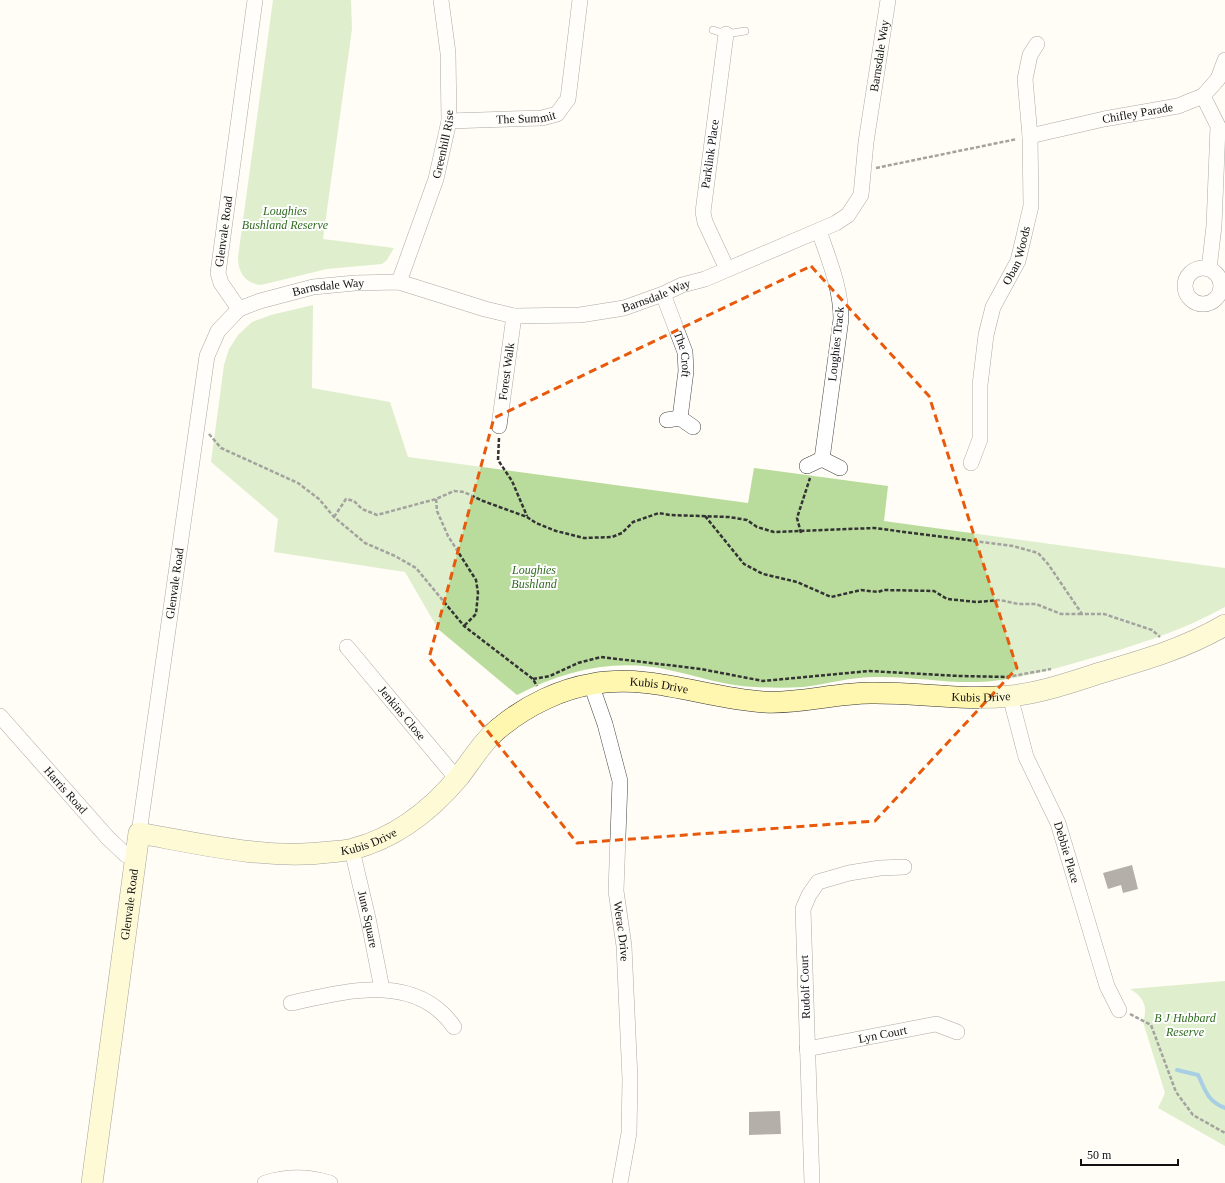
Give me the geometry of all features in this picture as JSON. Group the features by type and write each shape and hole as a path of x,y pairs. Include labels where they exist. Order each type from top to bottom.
{"street":[{"name":"Glenvale Road","path":"92,1183 139,834 207,356 218,331 239,309 221,283 218,273 255,0"},
{"name":"Greenhill Rise","path":"399,282 436,179 449,121 448,53 441,0"},
{"name":"The Summit","path":"449,121 542,118 557,114 564,107 568,98 580,0"},
{"name":"Barnsdale Way","path":"239,309 260,300 313,287 355,283 399,282 485,309 514,316 580,315 624,308 663,294 682,285 706,279 836,223 848,215 861,195 888,0"},
{"name":"Parklink Place","path":"720,32 703,212 705,222 727,269"},
{"name":"Oban Woods","path":"971,463 980,439 980,385 986,335 993,306 1018,261 1031,206 1030,136 1025,80 1030,55 1037,44"},
{"name":"Chifley Parade","path":"1030,136 1104,119 1178,106 1203,96 1218,79 1225,60"},
{"path":"1203,96 1218,126 1214,226 1208,269"},
{"name":"Loughies Track","path":"819,231 838,288 841,304 841,319 822,459"},
{"name":"The Croft","path":"663,294 685,352 686,371 674,419 693,427"},
{"name":"Forest Walk","path":"499,430 514,316"},
{"path":"807,466 822,459 840,468"},
{"name":"Kubis Drive","path":"139,834 275,854 306,855 352,850 400,830 429,809 457,779 479,749 501,725 545,699 591,684 625,680 660,683 732,700 770,703 867,692 965,698 1009,686 1047,689 1170,652 1225,625"},
{"name":"Jenkins Close","path":"347,647 457,779"},
{"name":"Werac Drive","path":"591,684 605,724 620,781 616,891 624,946 630,1079 629,1133 620,1183"},
{"name":"Debbie Place","path":"1009,686 1026,757 1058,823 1108,986 1119,1010"},
{"name":"Harris Road","path":"0,716 108,838 126,855 136,856"},
{"name":"June Square","path":"352,850 368,918 382,989"},
{"name":"Rudolf Court","path":"812,1183 803,909 809,895 818,882 857,872 880,868 904,867"},
{"path":"290,1003 341,992 382,989 420,998 444,1013 454,1027"},
{"name":"Lyn Court","path":"807,1048 936,1024 957,1032"},
{"path":"266,1183 296,1177 318,1179 330,1183"}],"lane":[{"name":"Parklink Place","path":"720,32 745,31"}],"path":[{"path":"864,171 1030,136"},
{"path":"198,421 221,448 298,482 319,500 334,517 364,543 396,556 416,568 464,626 533,679 550,676 578,663 601,657 701,669 763,681 869,671 959,676 1009,686"},
{"path":"499,430 498,460 512,481 527,517"},
{"path":"801,533 797,518 806,487 815,468 822,459"},
{"path":"334,517 346,499 354,500 362,509 377,515 436,500 454,491 464,492 483,501 527,517 536,523 556,531 584,538 612,537 622,533 633,522 658,513 670,515 729,517 747,520 757,527 774,532 801,533 874,528 1006,545 1038,553 1048,564 1082,614"},
{"path":"436,500 437,512 448,536 476,580 478,593 476,614 464,626"},
{"path":"704,516 744,564 763,574 797,582 831,597 861,590 878,592 884,590 934,591 947,599 977,602 1000,600 1018,604 1036,604 1061,614 1104,614 1152,630 1163,639 1170,652"},
{"path":"1119,1010 1140,1017 1151,1025 1165,1059 1176,1092 1193,1115 1225,1133"}],"highlighted area":[{"path":"811,266 929,396 1017,668 875,821 577,843 429,658 494,418"}],"green space":[{"name":"Loughies Bushland Reserve","path":"273,0 351,0 352,29 323,239 394,248 387,260 382,264 327,269 261,285 255,284 247,279 239,268 238,257"},
{"name":"Loughies Bushland","path":"313,305 312,388 390,402 408,457 748,503 754,468 888,486 884,521 1225,568 1225,607 1209,616 1176,630 1127,648 1050,670 993,681 965,682 866,677 803,687 779,688 733,685 669,670 630,665 610,666 572,673 535,686 517,695 438,629 405,572 274,552 278,519 211,462 224,365 229,349 238,335 252,322 271,315"},
{"name":"B J Hubbard Reserve","path":"1225,981 1225,1146 1158,1108 1165,1093 1143,1022 1145,1007 1139,995 1130,989"}],"building":[{"path":"1132,865 1138,889 1123,893 1121,885 1108,889 1103,873"},
{"path":"780,1111 781,1134 749,1135 749,1112"}],"waterway":[{"path":"1177,1070 1198,1075 1205,1091 1211,1099 1225,1108"}]}
